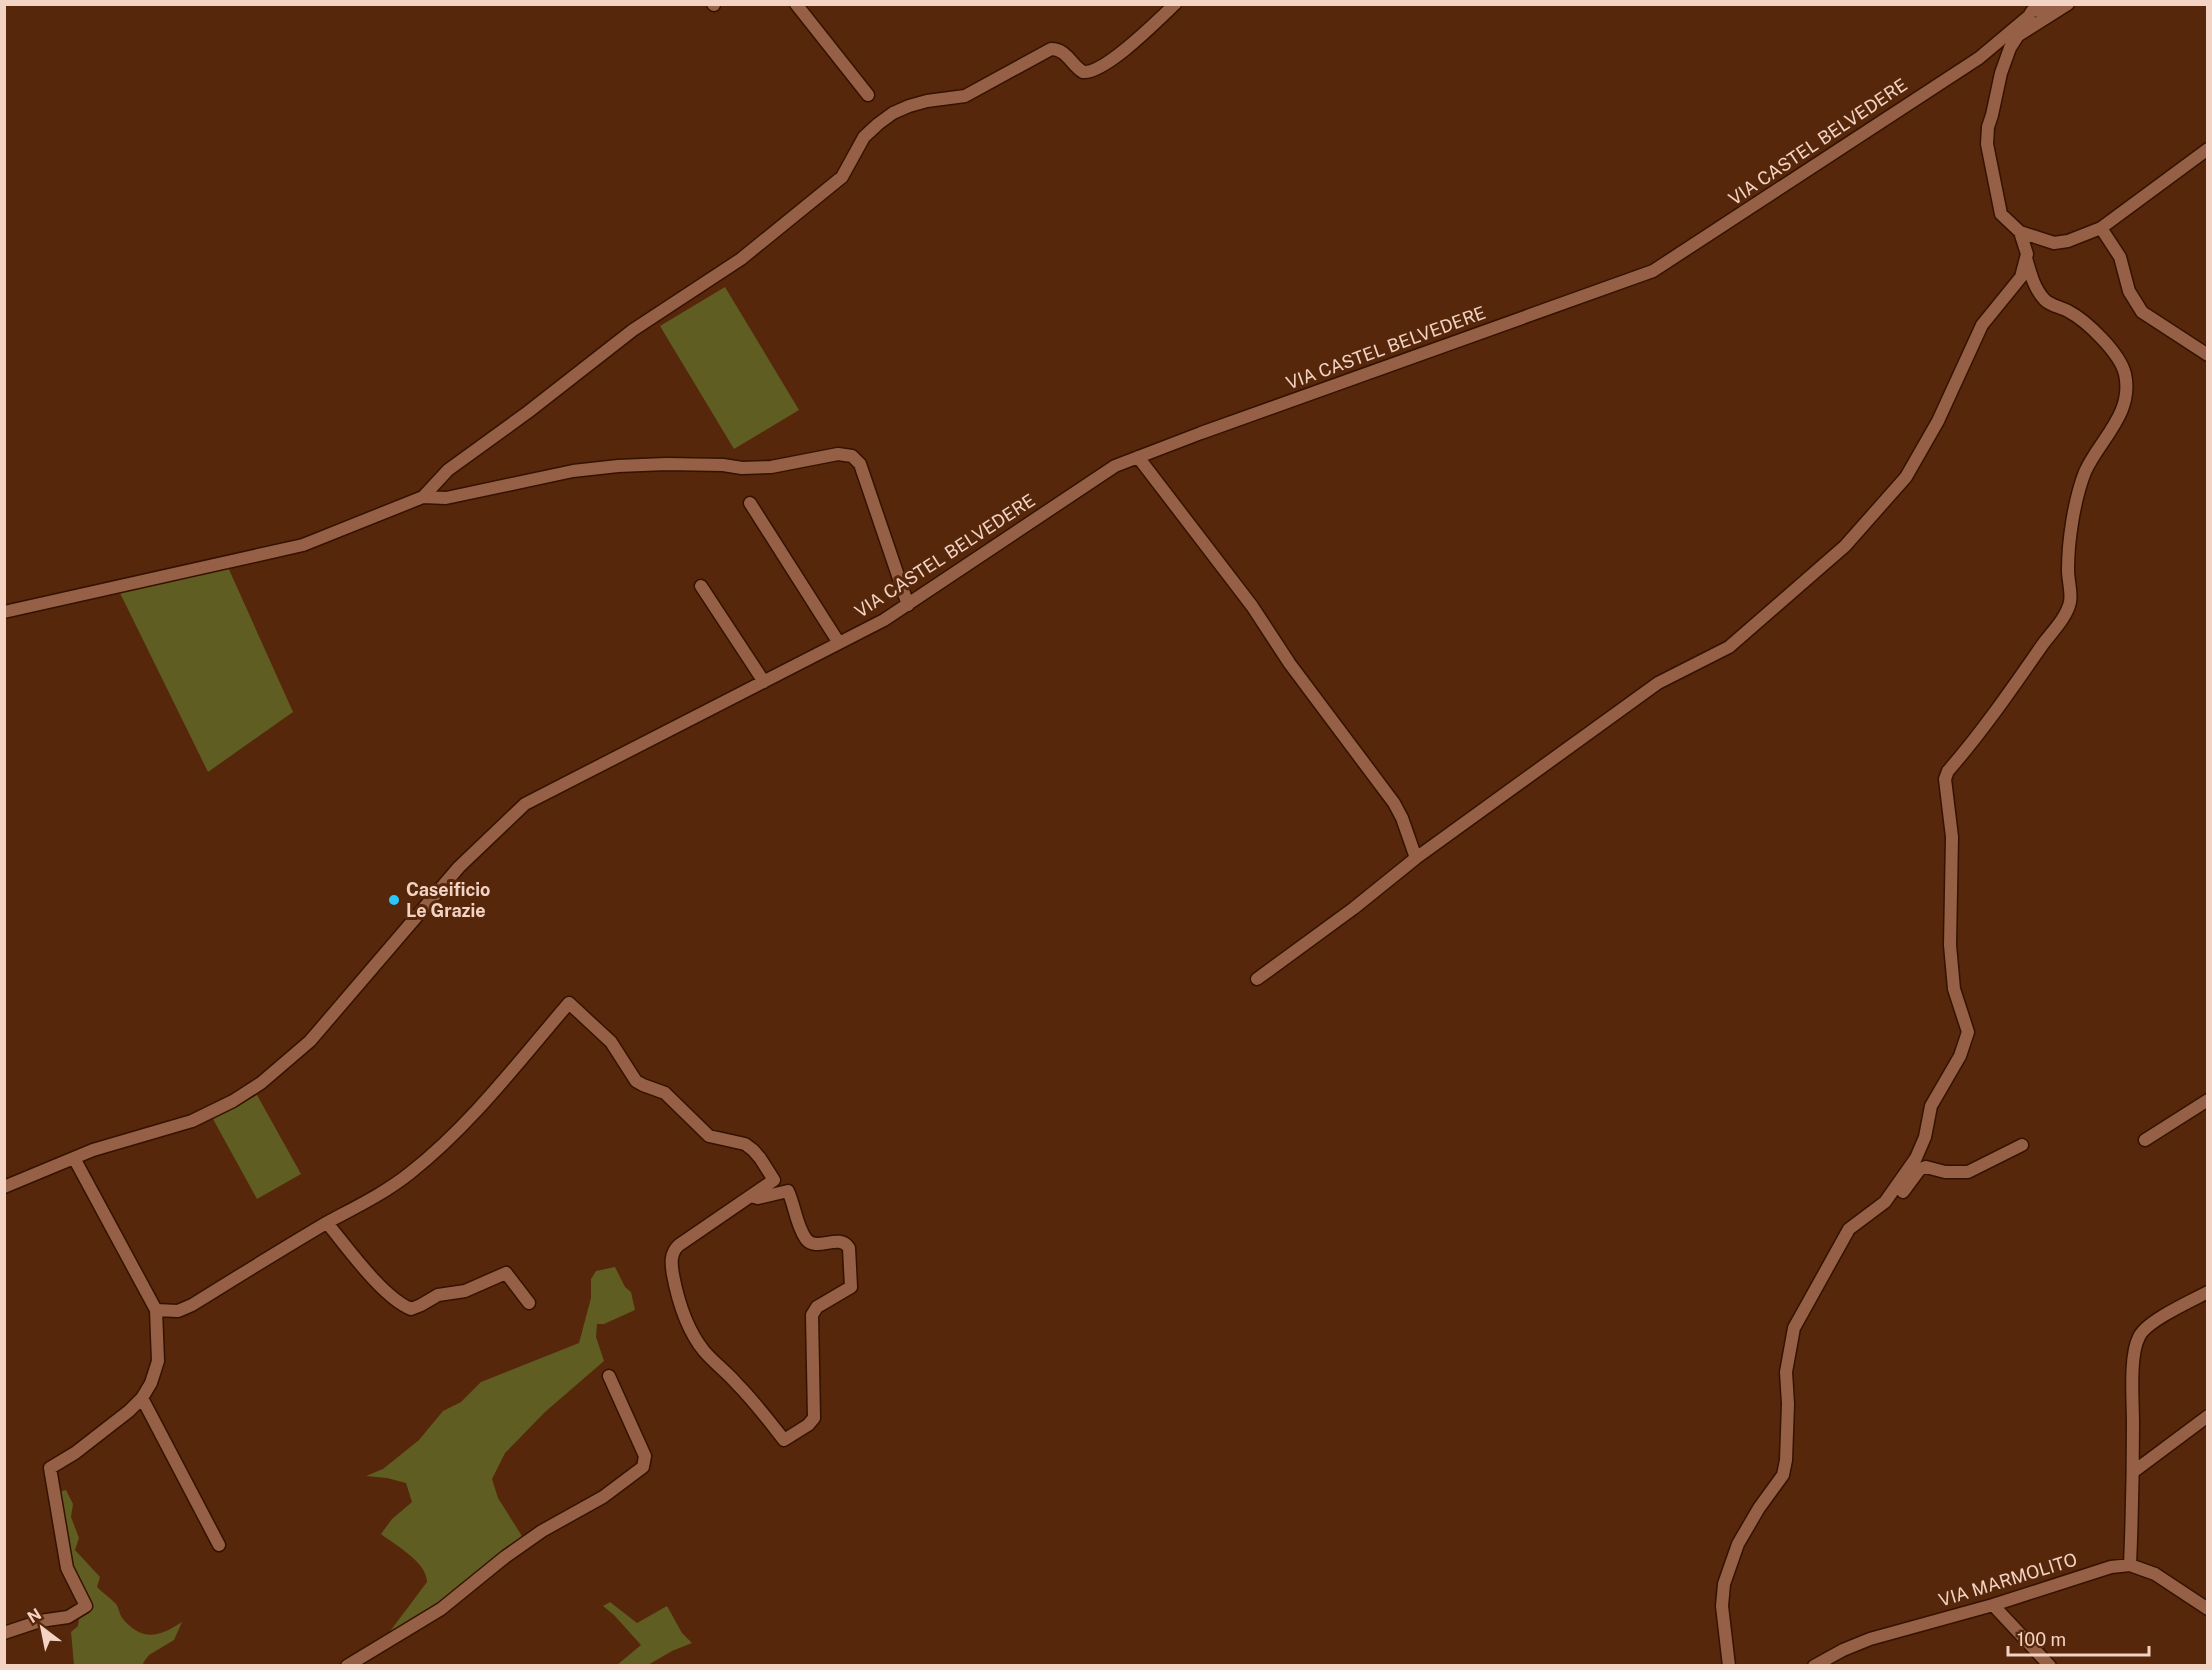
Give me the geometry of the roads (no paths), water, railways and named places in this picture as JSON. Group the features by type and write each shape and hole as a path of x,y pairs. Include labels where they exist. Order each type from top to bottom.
{"street":[{"path":"796,4 868,95"},
{"path":"423,497 448,470 528,412 633,330 741,259 842,177 864,136 893,113 927,101 964,96 1051,49 1058,49 1067,55 1083,72 1095,71 1118,55 1174,4"},
{"path":"1979,58 2040,11 2068,4"},
{"path":"2040,11 2010,48 2001,73 1988,127 1987,144 2001,214 2020,232 2054,243 2068,241 2102,228 2208,149"},
{"path":"1979,58 2017,37"},
{"name":"VIA CASTEL BELVEDERE","path":"4,1187 74,1158 192,1120 222,1107 261,1083 310,1041 453,874 525,804 884,620 1115,466 1653,271 1979,58"},
{"path":"2102,228 2120,256 2129,291 2142,312 2208,355"},
{"path":"1729,1665 1722,1606 1724,1584 1738,1544 1759,1508 1783,1475 1786,1460 1788,1404 1786,1372 1794,1328 1850,1229 1885,1202 1921,1149 1931,1107 1960,1056 1968,1032 1954,989 1950,945 1952,837 1945,779 1948,771 2007,695 2070,604 2068,570 2072,528 2080,488 2085,472 2116,423 2125,399 2125,374 2114,355 2085,321 2067,310 2049,304 2044,299 2031,276 2020,232"},
{"path":"1257,979 1354,908 1416,858 1658,682 1729,647 1845,546 1906,477 1938,422 1982,325 2020,277 2026,258"},
{"path":"4,612 303,545 423,497 446,498 573,471 610,467 666,464 723,465 741,468 771,467 838,454 852,456 860,464 908,604"},
{"path":"1138,457 1252,606 1290,664 1394,803 1402,818 1416,858"},
{"path":"750,503 839,643"},
{"path":"701,586 764,682"},
{"path":"156,1310 178,1311 192,1305 390,1187 430,1156 463,1125 569,1004 611,1042 636,1080 665,1093 709,1136 745,1144 760,1158 774,1180 750,1196 679,1245 674,1250 672,1266 684,1317 704,1351 738,1384 784,1440 808,1425 814,1418 812,1315 817,1307 851,1287 849,1248 840,1241 819,1243 806,1239 793,1210 788,1191 758,1198 750,1196"},
{"path":"2145,1140 2208,1100"},
{"path":"1885,1202 1897,1200 1920,1169 1926,1167 1945,1172 1968,1172 2022,1145"},
{"path":"4,1633 40,1621 68,1617 86,1606 67,1568 50,1468 75,1453 142,1398 151,1383 158,1360 156,1310 74,1158"},
{"path":"327,1223 383,1288 400,1304 411,1309 445,1292 465,1291 506,1274 529,1302"},
{"path":"2208,1292 2159,1319 2139,1336 2136,1344 2132,1378 2133,1472 2130,1565 2155,1574 2208,1609"},
{"path":"347,1665 441,1609 504,1557 609,1492 643,1467 645,1456 609,1376"},
{"path":"142,1398 219,1545"},
{"path":"2133,1472 2208,1416"},
{"name":"VIA MARMOLITO","path":"1814,1665 1832,1662 1852,1646 1889,1633 1993,1605 2111,1567 2130,1565"},
{"path":"1993,1605 2050,1665"}],"place":[{"name":"Caseificio Le Grazie","path":"394,900"}]}
